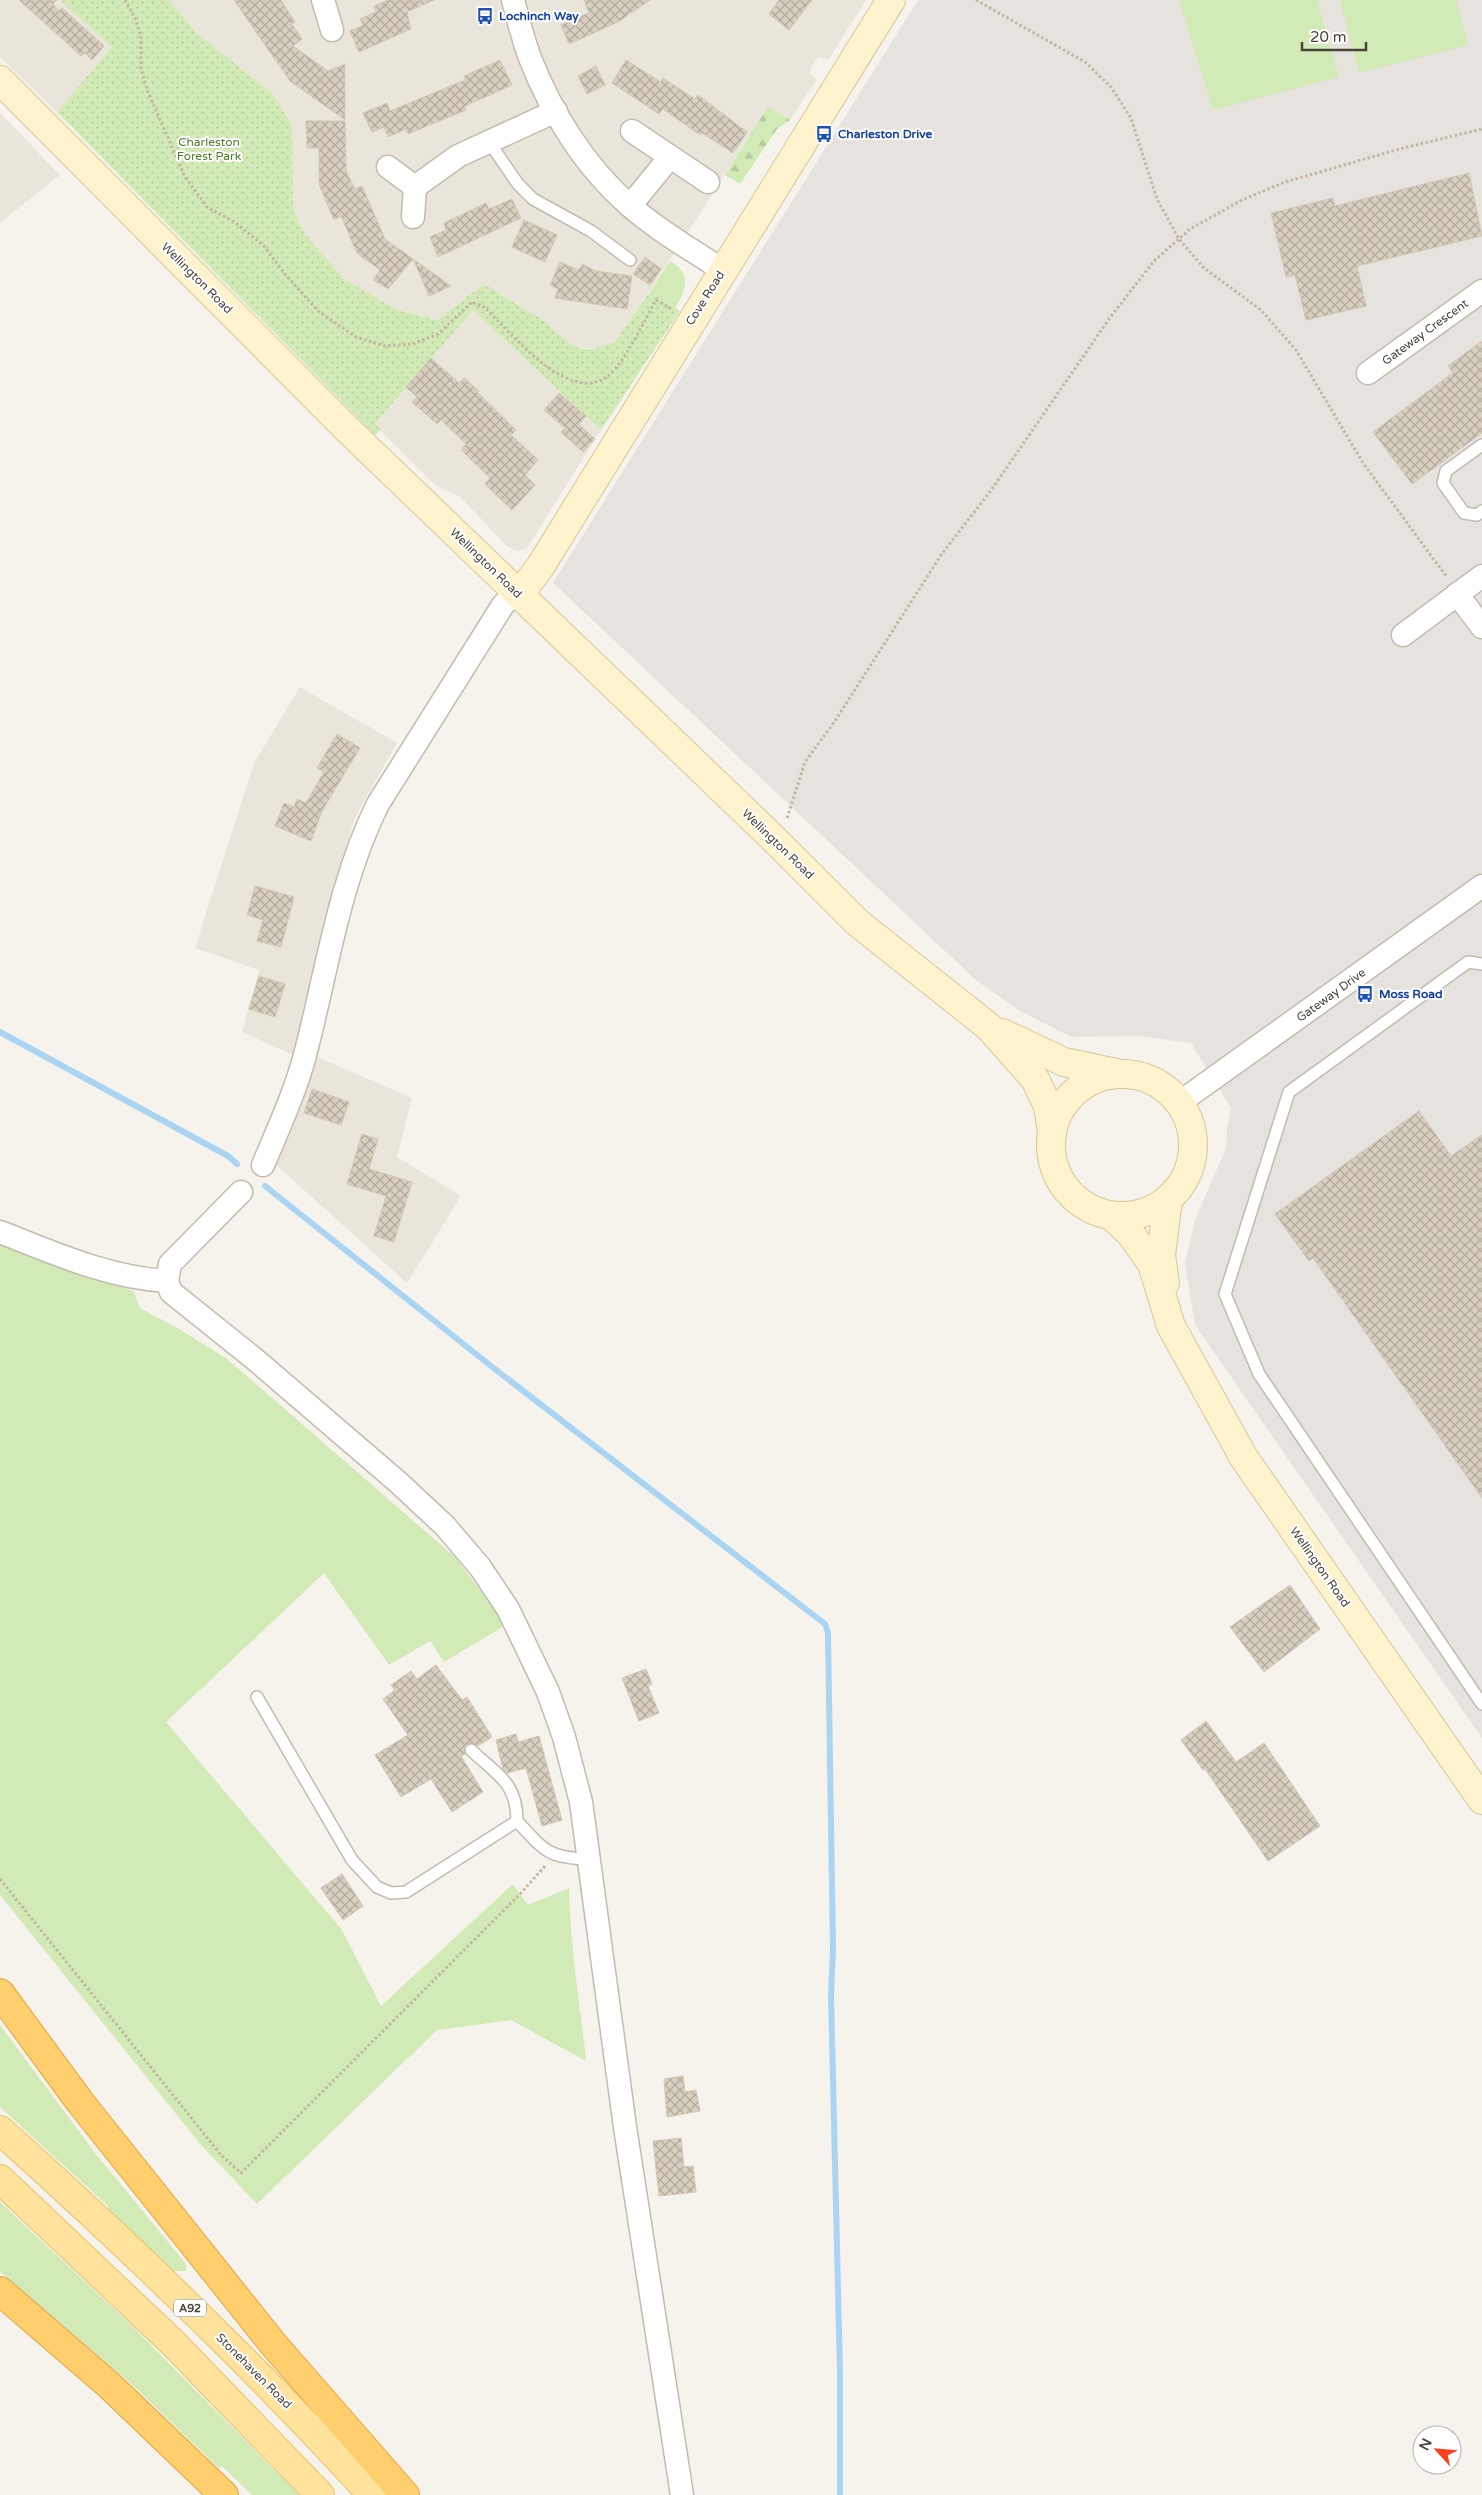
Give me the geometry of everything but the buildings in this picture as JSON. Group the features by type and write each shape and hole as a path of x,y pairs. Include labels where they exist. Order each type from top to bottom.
{"highway":[{"path":"0,1993 80,2102 209,2261 274,2345 406,2495"},
{"path":"209,2261 277,2330 425,2495"},
{"path":"0,2291 109,2385 224,2495"}],"main road":[{"name":"Stonehaven Road","path":"0,2130 211,2328 299,2415 372,2495"},
{"path":"0,2179 173,2343 320,2495"}],"street":[{"path":"323,0 332,30"},
{"path":"513,0 530,57 556,111 590,164 630,206 722,270"},
{"name":"Cove Road","path":"516,592 528,583 540,566 891,0"},
{"name":"Wellington Road","path":"0,80 346,428 776,841 858,923 989,1026 1035,1078 1048,1106 1052,1132"},
{"path":"415,187 458,156 556,111"},
{"path":"632,130 708,182"},
{"path":"630,206 670,157"},
{"path":"388,167 415,187"},
{"path":"413,217 415,187"},
{"name":"Gateway Crescent","path":"1368,373 1482,291"},
{"path":"1403,635 1482,576"},
{"path":"263,1165 304,1057 346,886 365,829 378,804 503,605 516,592"},
{"path":"1458,594 1482,627"},
{"name":"Gateway Drive","path":"1180,1103 1482,886"},
{"name":"Wellington Road","path":"989,1026 1064,1062 1122,1074"},
{"path":"1122,1074 1144,1077 1164,1088 1180,1103 1193,1143 1190,1164 1182,1184 1168,1200 1151,1211 1132,1216 1112,1216 1094,1211 1077,1201 1064,1187 1055,1170 1051,1151 1052,1132 1058,1114 1069,1097 1084,1085 1102,1077 1122,1074"},
{"path":"241,1192 175,1256 167,1272 167,1281 175,1297 257,1361 399,1483 445,1526 480,1567 508,1609 548,1692 564,1736 580,1802 625,2127 682,2495"},
{"name":"Wellington Road","path":"1168,1200 1161,1255 1171,1326"},
{"name":"Wellington Road","path":"1112,1216 1131,1234 1152,1264 1171,1326 1244,1458 1482,1800"},
{"path":"0,1232 93,1267 143,1280 167,1281"}],"lane":[{"path":"489,142 518,184 533,199 591,230 630,260"},
{"path":"1482,444 1446,471 1443,483 1464,513 1477,515 1482,512"},
{"path":"1482,964 1468,962 1289,1092 1225,1294 1259,1374 1482,1704"},
{"path":"257,1697 352,1860 378,1887 391,1894 406,1892 517,1821"},
{"path":"471,1750 511,1787 517,1802 517,1821 541,1847 554,1856 588,1859"}],"path":[{"path":"125,0 135,18 141,36 140,69 148,92 185,176 206,207 236,223 264,246 285,274 318,311 356,337 385,346 413,344 438,334 472,302 484,307 552,372 573,382 599,381 615,369 656,300 676,311"},
{"path":"976,0 1086,62 1111,87 1131,118 1158,199 1179,239 1204,268 1260,310 1296,350 1363,463 1458,594"},
{"path":"776,841 788,815 805,762 835,721 941,555 992,489 1133,286 1154,261 1190,229 1242,200 1285,182 1403,148 1482,129"},
{"path":"0,1879 221,2155 241,2173 520,1894 554,1856"}],"shaded area":[{"path":"0,0 60,0 112,47 57,112 0,57"},
{"path":"169,0 866,0 828,60 818,57 809,72 817,79 790,120 768,108 622,334 615,342 593,349 573,346 543,320 484,284 437,320 398,310 345,280 304,233 293,209 292,126 274,95 198,34"},
{"path":"918,0 1482,0 1482,1738 1195,1325 1185,1264 1195,1220 1226,1148 1231,1108 1191,1043 1140,1036 1071,1037 1020,1011 977,981 553,583"},
{"path":"0,113 60,175 0,223"},
{"path":"473,310 601,430 527,548 518,551 508,547 459,496 436,486 375,425"},
{"path":"300,687 397,743 354,819 293,1055 242,1032 259,970 195,948 254,763"},
{"path":"318,1057 412,1098 397,1157 461,1196 407,1283 272,1161"}],"green space":[{"name":"Charleston Forest Park","path":"60,0 169,0 198,34 274,95 292,126 293,209 304,233 345,280 398,310 437,320 484,284 543,320 573,346 584,349 593,349 615,342 650,292 680,311 601,430 473,310 375,424 381,430 375,435 57,112 112,47"},
{"path":"1179,0 1317,0 1339,77 1213,110"},
{"path":"1340,0 1456,0 1468,45 1359,73"},
{"path":"768,107 790,120 777,129 740,184 725,175"},
{"path":"670,261 682,271 685,283 682,295 675,308 650,292"},
{"path":"0,1240 106,1279 134,1292 140,1308 226,1358 456,1558 504,1623 501,1628 444,1662 430,1641 389,1665 324,1573 166,1722 342,1930 381,2006 513,1884 528,1905 569,1888 573,1953 586,2061 511,2020 437,2030 257,2204 201,2145 0,1895"},
{"path":"0,2025 95,2153 186,2264 186,2271 172,2271 107,2211 108,2206 0,2107"},
{"path":"0,2202 129,2323 299,2495 252,2495 222,2466 219,2468 127,2380 0,2272"}],"waterway":[{"path":"0,1032 228,1156 237,1164"},
{"path":"265,1186 491,1366 825,1624 828,1633 833,1949 831,1996 840,2372 840,2495"}],"place":[{"name":"Lochinch Way","path":"485,16"},
{"name":"Charleston Drive","path":"824,134"},
{"name":"Moss Road","path":"1365,994"}]}
